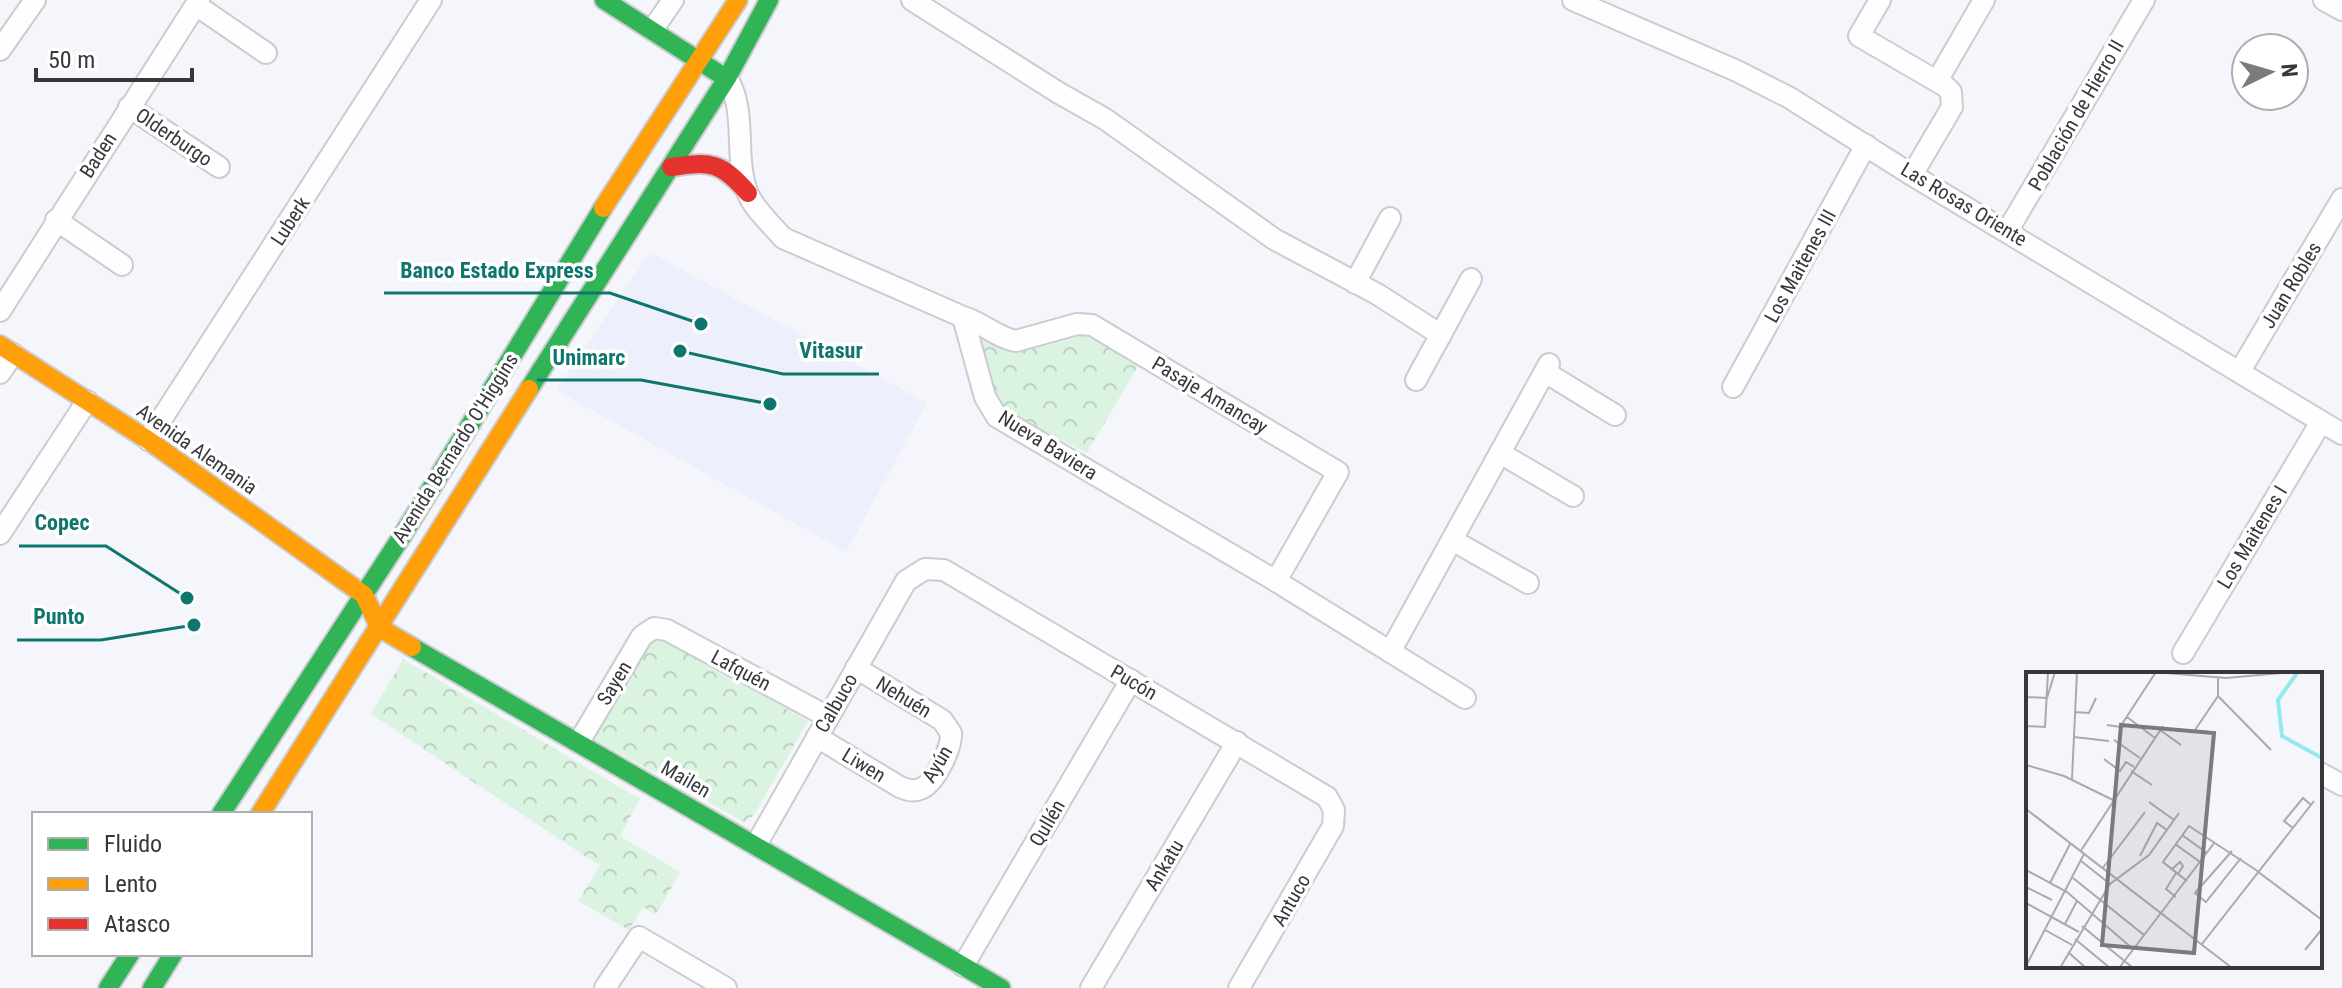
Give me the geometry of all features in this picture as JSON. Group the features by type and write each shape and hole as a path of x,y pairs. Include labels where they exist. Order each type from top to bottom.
{"main road":[{"path":"604,0 727,78"},
{"name":"Avenida Bernardo O'Higgins","path":"222,812 364,595 738,0"},
{"name":"Avenida Bernardo O'Higgins","path":"261,812 727,78 769,0"},
{"path":"671,167 708,162 725,167 748,193"},
{"path":"529,328 557,346"},
{"name":"Avenida Alemania","path":"7,349 148,440 364,595"},
{"path":"364,595 380,628"},
{"name":"Mailen","path":"380,628 1001,988"},
{"path":"108,988 129,956"},
{"path":"120,988 141,956"},
{"path":"152,988 172,956"}],"street":[{"path":"0,50 7,24 35,0"},
{"name":"Luberk","path":"148,440 431,0"},
{"path":"653,29 673,0"},
{"path":"912,0 1105,119 1274,239 1441,335"},
{"name":"Las Rosas Oriente","path":"1573,0 1757,80 2342,434"},
{"path":"1880,0 1859,36 1951,92 1952,107 1912,175"},
{"path":"1937,81 1984,0"},
{"name":"Población de Hierro II","path":"2008,230 2144,0"},
{"path":"2324,0 2342,10"},
{"path":"198,2 266,53"},
{"name":"Baden","path":"0,311 198,2"},
{"path":"727,78 735,96 748,193 762,215 783,238 963,317"},
{"name":"Olderburgo","path":"129,107 219,167"},
{"name":"Los Maitenes III","path":"1733,387 1866,145"},
{"name":"Juan Robles","path":"2240,371 2342,199"},
{"path":"1355,283 1390,218"},
{"path":"56,220 122,265"},
{"path":"1416,380 1471,279"},
{"name":"Nueva Baviera","path":"963,317 985,397 997,417 1276,581 1465,698"},
{"name":"Pasaje Amancay","path":"963,317 1016,341 1077,324 1092,325 1338,472 1276,581"},
{"path":"0,373 7,349"},
{"path":"1390,652 1547,368 1615,415"},
{"path":"0,534 87,401"},
{"name":"Los Maitenes I","path":"2183,653 2321,422"},
{"path":"1500,453 1573,496"},
{"path":"1452,540 1528,583"},
{"name":"Calbuco","path":"756,845 906,581 925,569"},
{"name":"Pucón","path":"925,569 944,570 1322,792 1334,810"},
{"name":"Sayen","path":"579,742 642,636 654,628"},
{"name":"Lafquén","path":"654,628 667,630 828,717"},
{"name":"Nehuén","path":"856,668 942,720 949,728"},
{"name":"Qullén","path":"963,966 1131,680"},
{"name":"Ayún","path":"912,791 923,788 931,781 951,746 949,728"},
{"name":"Liwen","path":"817,737 900,787 912,791"},
{"name":"Ankatu","path":"1091,988 1237,742"},
{"path":"2322,774 2342,785"},
{"name":"Antuco","path":"1239,988 1330,833 1334,810"},
{"path":"605,988 639,937 726,988"}],"shaded area":[{"path":"650,252 927,403 846,552 556,390"}],"green space":[{"path":"1072,333 1087,333 1138,366 1087,453 1013,415 994,395 980,335 1015,353"},
{"path":"663,639 808,721 754,815 744,822 592,738 651,640"},
{"path":"403,659 640,799 620,836 680,872 656,915 643,907 629,930 578,901 600,866 371,714"}],"traffic: fast":[{"path":"604,0 718,73"},
{"path":"529,389 727,78 769,0"},
{"path":"222,812 402,536 603,208"},
{"path":"412,647 1001,988"},
{"path":"108,988 129,956"},
{"path":"152,988 172,956"}],"traffic: slow":[{"path":"603,208 738,0"},
{"path":"0,345 148,440 364,595 380,628 412,647"},
{"path":"261,812 529,389"}],"traffic: jam":[{"path":"671,167 696,164 714,166 730,175 748,193"}],"place":[{"name":"Banco Estado Express","path":"701,324"},
{"name":"Vitasur","path":"680,351"},
{"name":"Unimarc","path":"770,404"},
{"name":"Copec","path":"187,598"},
{"name":"Punto","path":"194,625"}]}
